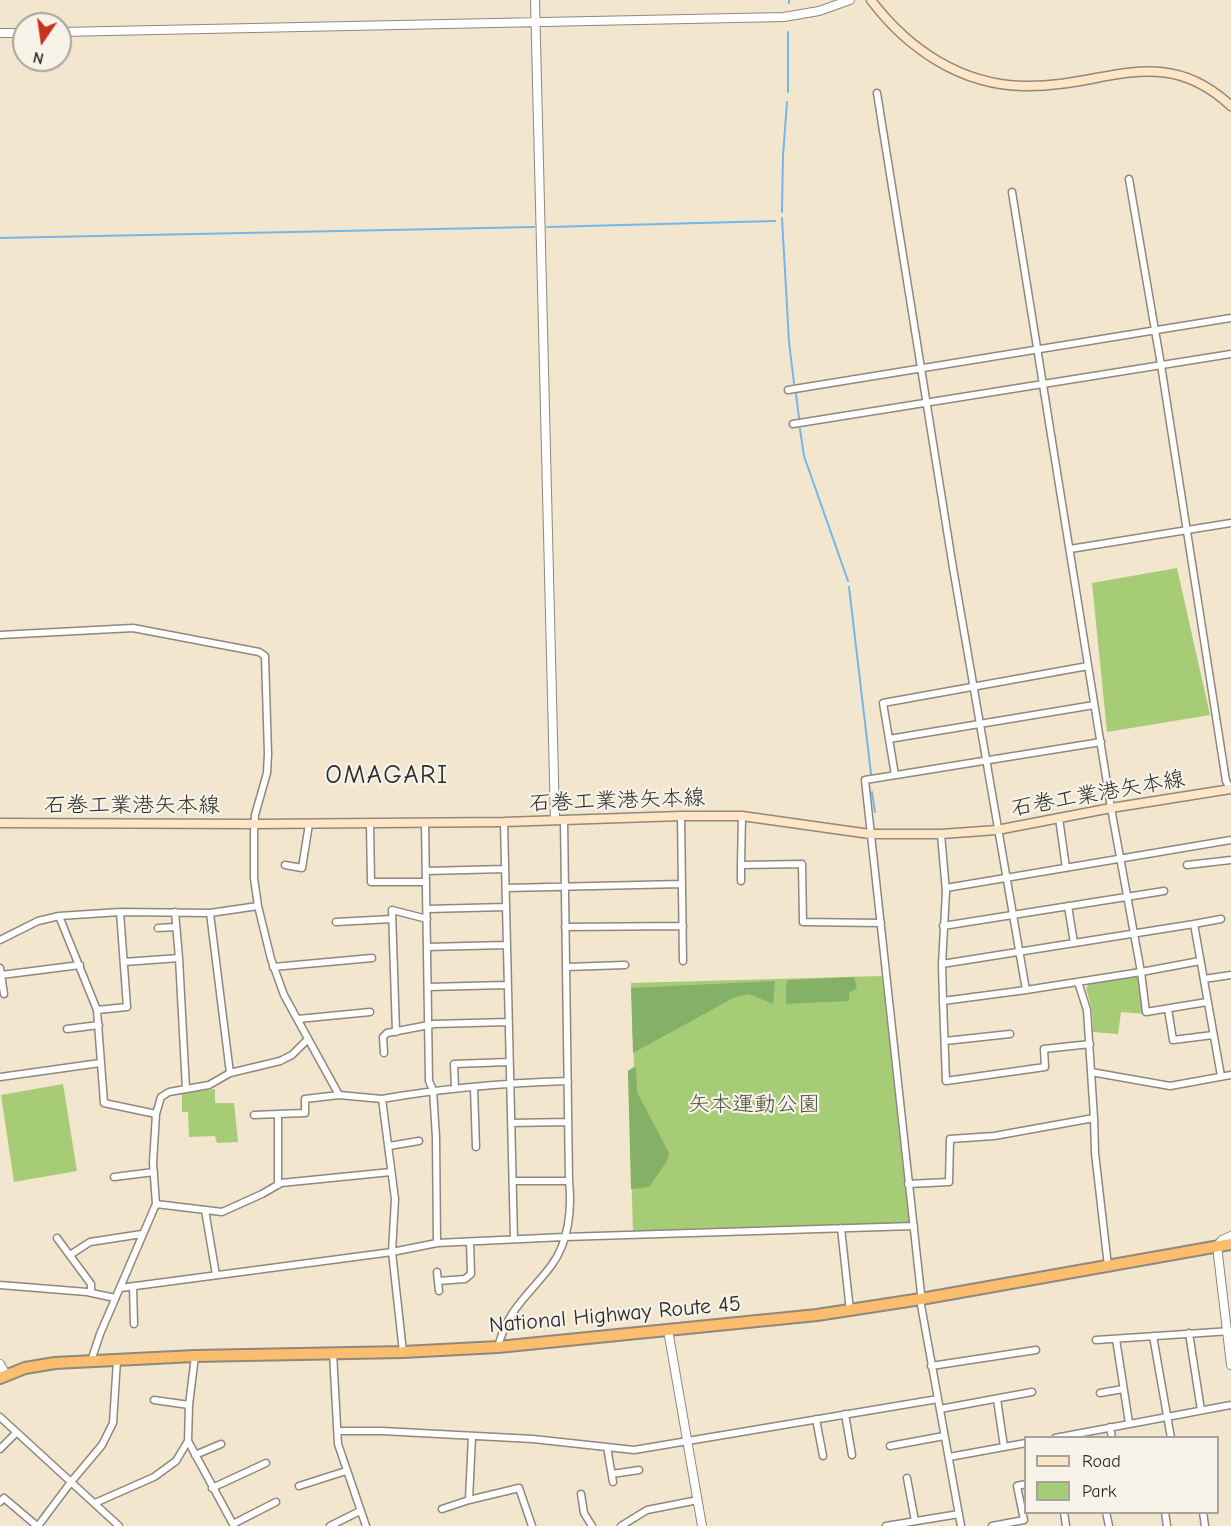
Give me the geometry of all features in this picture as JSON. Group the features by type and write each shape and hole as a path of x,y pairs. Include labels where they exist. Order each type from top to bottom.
{"highway":[{"name":"National Highway Route 45","path":"3,1376 36,1365 91,1361 498,1347 850,1311 1231,1244"}],"main road":[{"path":"871,0 888,22 925,54 964,75 993,83 1024,86 1136,72 1176,73 1208,86 1231,106"},
{"name":"石巻工業港矢本線","path":"0,822 254,825 742,816 870,834 941,834 998,830 1111,808 1231,790"}],"street":[{"path":"498,1347 502,1333 516,1305 552,1264 564,1237 571,1201 565,886 560,820 535,0"},
{"path":"72,32 784,17 819,11 850,0"},
{"path":"877,93 953,568 1026,990"},
{"path":"1129,179 1227,781 1231,790"},
{"path":"1012,192 1111,808 1142,972 1146,1012 1207,1002"},
{"path":"788,390 1231,318"},
{"path":"793,424 1231,354"},
{"path":"1070,549 1231,523"},
{"path":"0,635 133,628 259,652 265,656 267,773 254,825 254,878 258,906 273,966 284,995 339,1095"},
{"path":"895,775 883,703 1089,666"},
{"path":"889,739 1094,705"},
{"path":"961,1526 921,1299 865,780 1101,742"},
{"path":"681,816 683,961"},
{"path":"741,881 742,816"},
{"path":"1059,818 1066,868"},
{"path":"504,822 514,1239"},
{"path":"370,823 371,882 426,882"},
{"path":"425,823 429,1081 433,1090 437,1243"},
{"path":"285,865 305,868 309,824"},
{"path":"941,834 946,888 942,964 946,1081 1045,1067 1044,1049 1090,1044"},
{"path":"946,888 1231,840"},
{"path":"1187,865 1231,860"},
{"path":"741,865 802,864 803,922 881,923"},
{"path":"426,871 505,869"},
{"path":"506,888 682,885"},
{"path":"943,926 1164,891"},
{"path":"0,940 38,921 59,916 120,912 210,913 258,906"},
{"path":"1068,906 1074,943"},
{"path":"427,909 506,907"},
{"path":"396,1032 392,910 427,919"},
{"path":"97,1010 127,1006 120,912"},
{"path":"175,912 186,1089"},
{"path":"210,913 230,1073"},
{"path":"59,916 97,1010 104,1103 156,1114"},
{"path":"336,922 392,919"},
{"path":"942,964 1221,919"},
{"path":"1194,924 1221,1076"},
{"path":"565,927 682,926"},
{"path":"158,928 176,927"},
{"path":"427,947 506,945"},
{"path":"124,962 179,958"},
{"path":"273,966 372,958"},
{"path":"943,1001 1078,982 1200,961"},
{"path":"4,994 1,971 80,965"},
{"path":"567,967 625,965"},
{"path":"1204,979 1231,975"},
{"path":"1078,982 1087,1010 1095,1153 1108,1266"},
{"path":"428,987 507,985"},
{"path":"1168,1009 1173,1040 1214,1035"},
{"path":"298,1019 370,1012"},
{"path":"384,1053 382,1037 387,1033 434,1024 508,1022"},
{"path":"67,1029 99,1025"},
{"path":"945,1041 1010,1034"},
{"path":"91,1361 115,1298 156,1204 154,1172 156,1114 161,1097 169,1092 209,1084 230,1073 280,1061 292,1055 307,1040"},
{"path":"455,1088 454,1064 509,1062"},
{"path":"0,1077 100,1063"},
{"path":"1091,1072 1170,1086 1231,1075"},
{"path":"254,1115 305,1113 305,1099 339,1095 382,1099 433,1090 510,1083 568,1081"},
{"path":"474,1087 476,1147"},
{"path":"382,1099 395,1214 392,1252 403,1352"},
{"path":"278,1114 278,1185"},
{"path":"908,1184 949,1182 950,1139 994,1136 1094,1118"},
{"path":"511,1123 568,1122"},
{"path":"389,1146 419,1141"},
{"path":"114,1177 154,1172"},
{"path":"156,1204 222,1212 278,1185 391,1172"},
{"path":"513,1181 569,1181"},
{"path":"205,1210 216,1275"},
{"path":"120,1288 392,1252 437,1243 914,1226"},
{"path":"841,1228 850,1311"},
{"path":"70,1255 90,1242 142,1234"},
{"path":"1231,1236 1222,1240 1217,1246 1229,1331 1231,1365"},
{"path":"57,1238 91,1284 91,1293"},
{"path":"438,1281 465,1280 471,1274 470,1242"},
{"path":"437,1272 439,1291"},
{"path":"0,1285 91,1293 115,1298"},
{"path":"133,1286 134,1324"},
{"path":"668,1330 702,1526"},
{"path":"1096,1340 1229,1331"},
{"path":"1189,1334 1201,1410"},
{"path":"1153,1336 1170,1436"},
{"path":"1116,1339 1129,1423"},
{"path":"932,1366 1036,1350"},
{"path":"333,1353 338,1444 366,1526"},
{"path":"195,1356 189,1405 188,1441 212,1488 234,1525 276,1502"},
{"path":"0,1502 4,1498 38,1526 102,1445 113,1423 117,1360"},
{"path":"0,1364 3,1376"},
{"path":"1100,1393 1123,1389"},
{"path":"940,1409 1032,1392"},
{"path":"338,1431 382,1431 533,1439 643,1449 938,1399"},
{"path":"997,1399 1004,1447"},
{"path":"154,1400 189,1405"},
{"path":"1060,1436 1231,1405"},
{"path":"845,1414 852,1455"},
{"path":"0,1417 119,1526"},
{"path":"816,1419 823,1456"},
{"path":"1110,1427 1112,1436"},
{"path":"0,1449 16,1433"},
{"path":"469,1500 472,1436"},
{"path":"891,1446 945,1436"},
{"path":"95,1503 154,1477 176,1461 188,1441"},
{"path":"949,1457 1024,1443"},
{"path":"195,1455 221,1444"},
{"path":"607,1447 613,1482"},
{"path":"212,1488 266,1463"},
{"path":"612,1474 639,1470"},
{"path":"299,1486 346,1471"},
{"path":"907,1478 915,1521"},
{"path":"992,1526 1024,1520 1017,1486 1024,1484"},
{"path":"442,1509 519,1488 532,1526"},
{"path":"581,1494 584,1513 592,1526"},
{"path":"621,1526 647,1510 698,1500"},
{"path":"330,1526 360,1511"},
{"path":"886,1526 958,1514"}],"green space":[{"path":"1177,568 1210,715 1107,732 1092,583"},
{"name":"矢本運動公園","path":"882,976 909,1222 792,1229 633,1231 628,1071 634,1066 631,983"},
{"path":"1135,976 1138,978 1145,1014 1121,1012 1118,1034 1093,1032 1092,1010 1086,988 1089,984"},
{"path":"854,977 857,988 849,993 849,1001 786,1004 788,980"},
{"path":"775,981 773,1004 749,994 735,997 633,1053 631,988"},
{"path":"636,1067 637,1092 669,1153 667,1161 649,1187 631,1189 628,1071"},
{"path":"63,1084 77,1171 14,1182 1,1095"},
{"path":"215,1089 215,1103 234,1103 238,1142 217,1143 215,1136 189,1137 188,1112 182,1112 182,1093"}],"waterway":[{"path":"788,32 788,92"},
{"path":"782,212 787,102"},
{"path":"782,218 789,342 794,383"},
{"path":"547,227 775,221"},
{"path":"0,238 534,227"},
{"path":"796,394 799,418"},
{"path":"800,429 804,456 848,581"},
{"path":"849,587 871,774"},
{"path":"872,792 875,812"}],"district":[{"name":"OMAGARI","path":"387,776"}]}
